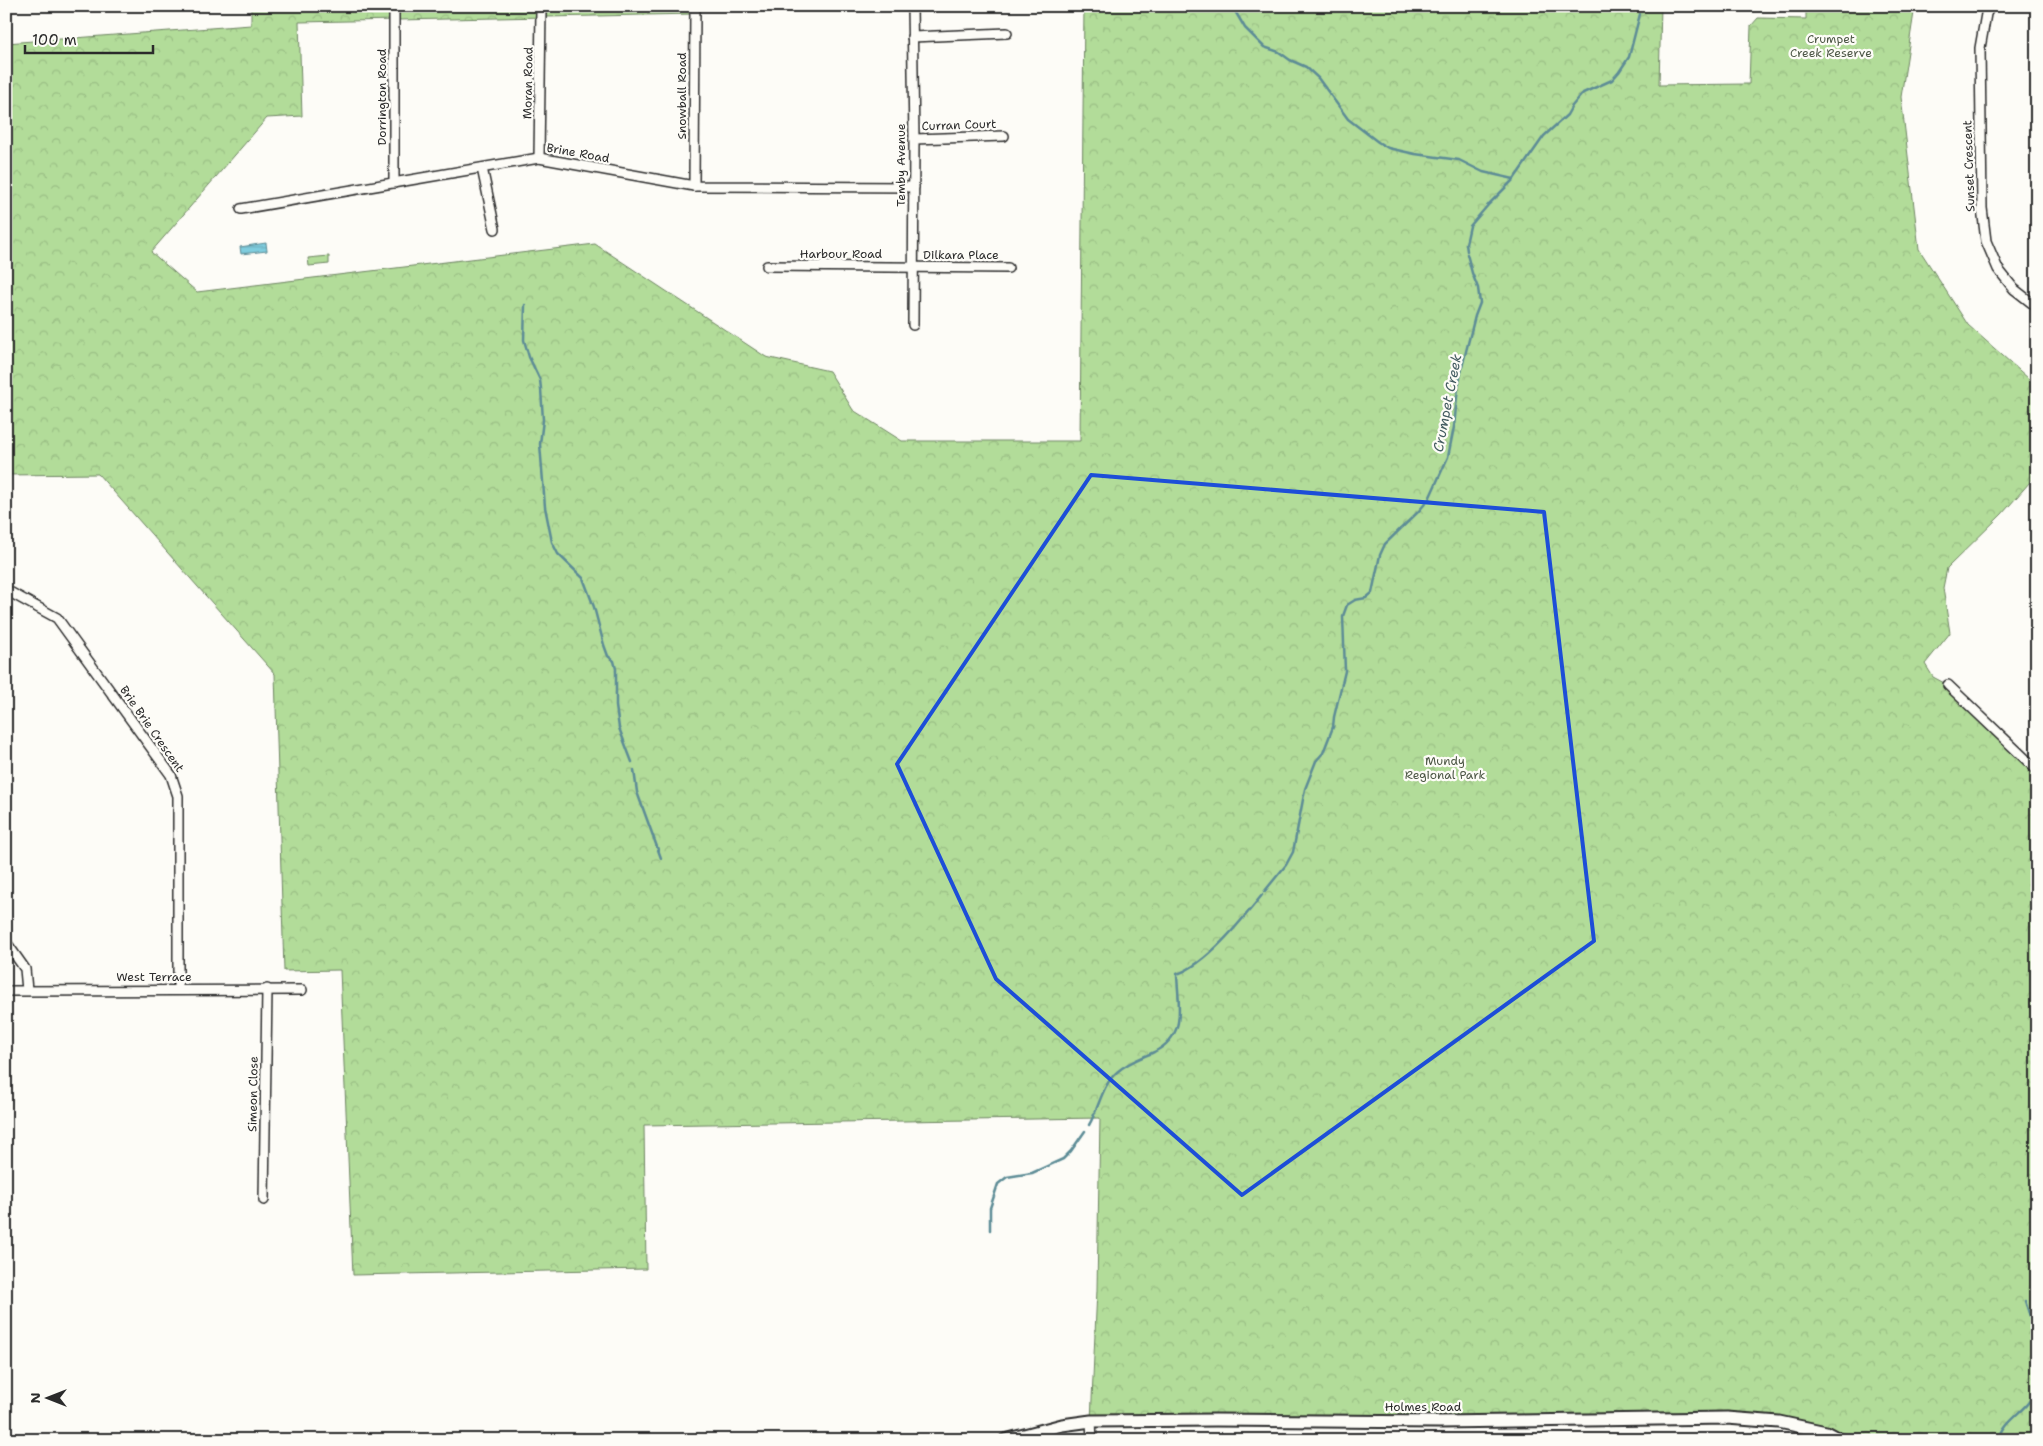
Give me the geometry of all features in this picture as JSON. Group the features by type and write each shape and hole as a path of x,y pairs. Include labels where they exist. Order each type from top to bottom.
{"street":[{"name":"Snowball Road","path":"694,186 695,6"},
{"name":"Temby Avenue","path":"912,6 914,139 913,325"},
{"name":"Sunset Crescent","path":"1990,6 1986,14 1980,48 1982,208 1986,241 1998,269 2014,289 2037,307"},
{"name":"Moran Road","path":"539,158 541,9"},
{"name":"Dorrington Road","path":"394,12 394,183"},
{"path":"912,37 1007,33"},
{"name":"Curran Court","path":"914,139 1004,136"},
{"name":"Brine Road","path":"241,209 539,158 694,186 914,187"},
{"path":"482,168 496,229"},
{"name":"Harbour Road","path":"767,266 914,267"},
{"name":"Dilkara Place","path":"914,267 1008,268"},
{"name":"Brie Brie Crescent","path":"6,590 57,618 171,775 178,796 178,989"},
{"path":"1948,685 2037,770"},
{"path":"6,942 25,969 27,990"},
{"name":"Simeon Close","path":"264,1200 267,989"},
{"name":"West Terrace","path":"6,990 302,990"},
{"name":"Holmes Road","path":"1005,1440 1062,1425 1092,1421 1439,1422 1727,1418 1779,1422 1826,1432 1841,1440"},
{"path":"1092,1421 1092,1440"}],"highlighted area":[{"path":"1091,475 1544,512 1594,941 1242,1195 996,979 897,764"}],"green space":[{"name":"Mundy Regional Park","path":"251,6 695,6 695,14 299,22 302,116 267,118 151,252 197,292 595,244 766,357 829,371 853,410 902,441 1080,441 1084,6 1661,6 1659,85 1749,84 1751,26 1758,18 1806,19 1806,10 1870,10 1870,6 1915,6 1901,97 1919,249 1968,325 2037,386 2037,474 2002,514 1947,568 1943,588 1950,633 1925,664 1933,677 1948,685 2037,770 2037,1440 1841,1440 1779,1422 1091,1421 1097,1290 1100,1118 644,1125 646,1269 353,1275 340,970 284,971 275,674 98,474 6,475 6,43 251,25"},
{"path":"329,256 329,264 309,266 308,258"}],"water":[{"path":"266,243 267,251 241,254 240,247"}],"waterway":[{"path":"1232,6 1245,28 1264,47 1279,52 1290,60 1306,67 1318,78 1348,119 1378,142 1388,148 1459,160 1483,172 1514,179"},
{"name":"Crumpet Creek","path":"1641,10 1642,6"},
{"name":"Crumpet Creek","path":"1467,251 1466,244 1470,226 1514,179 1544,136 1567,115 1583,93 1612,80 1619,72 1629,57 1640,14"},
{"name":"Crumpet Creek","path":"1264,892 1286,865 1293,852 1305,789 1316,761 1323,753 1333,727 1345,671 1343,616 1347,605 1355,600 1366,598 1372,593 1380,555 1385,544 1429,499 1448,457 1462,367 1480,303 1478,288 1467,254"},
{"path":"525,305 524,340 529,357 540,380 543,420 540,444 545,507 552,542 558,554 583,578 594,607 608,656 614,661 619,728 632,762"},
{"path":"634,770 637,792 661,858"},
{"name":"Crumpet Creek","path":"1089,1125 1104,1090 1112,1077 1135,1060 1165,1045 1172,1037 1179,1019 1177,974 1188,969 1212,951 1262,895"},
{"name":"Crumpet Creek","path":"990,1230 990,1208 998,1184 1007,1177 1032,1173 1063,1159 1085,1131"},
{"path":"2025,1301 2033,1325 2034,1345 2037,1356"},
{"path":"1999,1440 2004,1428 2032,1398 2037,1383"}],"park label":[{"name":"Crumpet Creek Reserve","path":"1831,46"}]}
